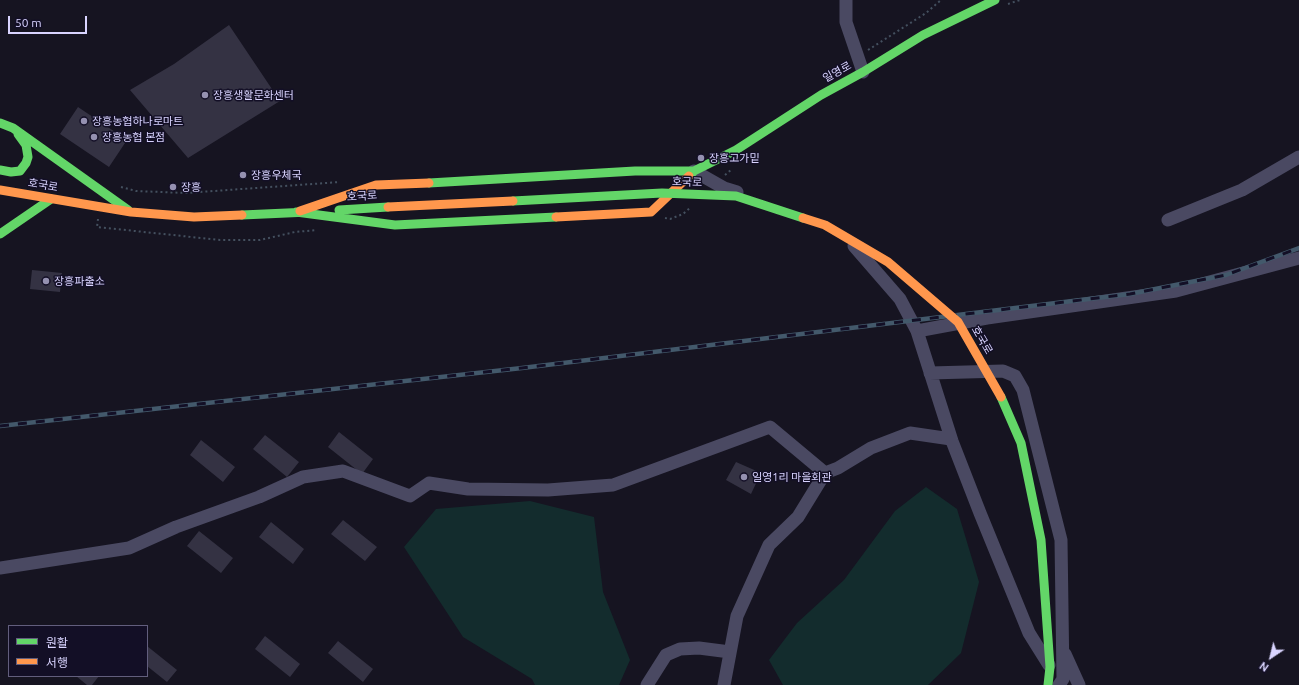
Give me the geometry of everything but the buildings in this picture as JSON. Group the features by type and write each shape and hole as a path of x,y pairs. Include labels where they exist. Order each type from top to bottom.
{"main road":[{"name":"일영로","path":"694,170 736,150 822,94 863,72 923,35 995,0"},
{"path":"0,123 13,128 131,212"},
{"path":"0,170 11,172 20,171 28,158 26,145 13,128"},
{"path":"296,212 395,225 651,212 694,170"},
{"path":"296,212 376,185 496,180 635,171 694,170"},
{"name":"호국로","path":"0,190 131,212 194,218 662,193 736,196 825,225 888,262 958,322 1001,397 1021,443 1041,540 1050,667 1048,685"},
{"path":"0,234 51,199"}],"street":[{"path":"846,0 846,22 863,72"},
{"path":"1168,220 1242,190 1299,157"},
{"path":"694,170 724,188 764,201 849,240 900,299 916,331 951,439 1029,633 1050,667"},
{"path":"916,331 987,318 1176,291 1299,258"},
{"path":"930,373 1003,371 1015,376 1023,390 1061,540 1063,679 1059,685"},
{"path":"0,568 129,548 176,527 259,497 303,477 343,471 410,496 429,483 468,489 548,490 613,485 770,427 825,473"},
{"path":"724,685 736,616 769,545 798,517 825,473 838,468 871,448 910,433 951,439"},
{"path":"647,685 666,655 680,649 700,648 730,652"},
{"path":"1063,649 1079,685"}],"path":[{"path":"858,56 926,13 941,0"},
{"path":"117,186 136,191 186,193 247,190 346,181"}],"green space":[{"path":"926,487 957,509 979,582 961,653 928,685 783,685 769,660 797,623 844,580 895,511"},
{"path":"530,501 594,517 603,592 630,660 619,685 535,685 532,679 463,637 404,547 436,509"}],"railway":[{"path":"0,426 522,368 1130,294 1226,275 1299,248"}],"traffic: fast":[{"path":"689,176 694,171 736,150 821,95 863,72 923,35 995,0"},
{"path":"0,123 13,128 128,210"},
{"path":"0,170 11,172 20,171 26,163 28,157 26,145 18,134"},
{"path":"429,183 635,171 694,171"},
{"path":"513,201 662,193 736,196 803,218"},
{"path":"0,234 51,199"},
{"path":"339,210 388,207"},
{"path":"296,212 395,225 556,217"},
{"path":"242,215 309,212"},
{"path":"1001,397 1021,443 1041,540 1050,667 1048,685"}],"traffic: slow":[{"path":"556,217 651,212 689,176"},
{"path":"300,211 376,185 429,183"},
{"path":"0,190 131,212 194,217 242,215"},
{"path":"388,207 513,201"},
{"path":"803,218 825,225 888,262 958,322 1001,397"}],"place":[{"name":"장흥생활문화센터","path":"205,95"},
{"name":"장흥농협하나로마트","path":"84,121"},
{"name":"장흥농협 본점","path":"94,137"},
{"name":"장흥고가밑","path":"701,158"},
{"name":"장흥우체국","path":"243,175"},
{"name":"장흥","path":"173,187"},
{"name":"장흥파출소","path":"46,281"},
{"name":"일영1리 마을회관","path":"744,477"}]}
